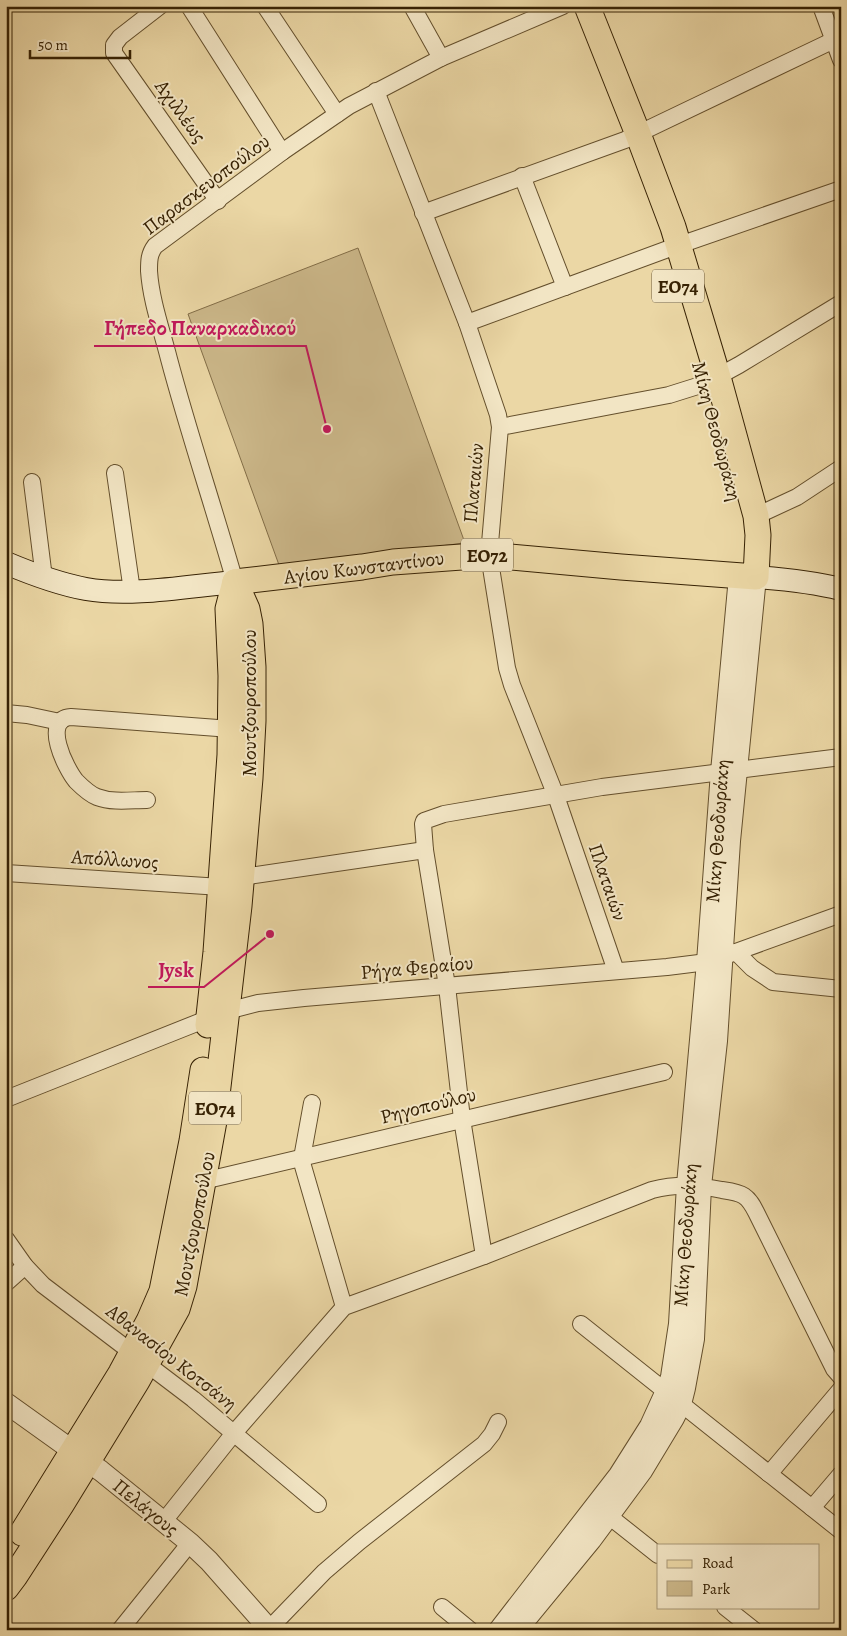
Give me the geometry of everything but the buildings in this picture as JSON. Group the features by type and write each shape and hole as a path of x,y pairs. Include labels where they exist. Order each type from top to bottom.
{"main road":[{"name":"Μίκη Θεοδωράκη","path":"570,6 632,137"},
{"name":"Μίκη Θεοδωράκη","path":"587,6 632,137 674,247 711,380 756,516 758,548 747,577"},
{"name":"Μίκη Θεοδωράκη","path":"711,380 743,528 747,577"},
{"name":"Αγίου Κωνσταντίνου","path":"6,564 44,578 88,589 110,592 132,592 234,582 394,562 488,555 747,577"},
{"name":"ΕΟ72","path":"747,577 806,582 841,589"},
{"name":"Μουτζουροπούλου","path":"231,882 231,676 228,609 234,582"},
{"name":"Μουτζουροπούλου","path":"6,1588 24,1563 81,1456 139,1358 179,1304 186,1276 214,1120 218,1015 231,882 252,738 253,667 250,624 247,609 234,582"},
{"name":"Μουτζουροπούλου","path":"139,1358 166,1276 218,1015"},
{"name":"Μουτζουροπούλου","path":"6,1558 81,1456"}],"street":[{"name":"Αχιλλέως","path":"160,6 121,36 114,45 114,53 218,201"},
{"path":"189,6 282,152"},
{"path":"265,6 337,114"},
{"path":"412,6 441,58"},
{"name":"Παρασκευοπούλου","path":"234,582 216,515 179,395 153,298 149,258 156,246 282,152 337,114 376,91 441,58 563,6"},
{"path":"821,6 841,60"},
{"path":"423,213 632,137 834,40"},
{"name":"Πλαταιών","path":"376,91 467,323 494,401 500,427 488,555 507,668 514,691 556,796 616,970"},
{"path":"522,176 565,287"},
{"path":"467,323 841,188"},
{"path":"500,427 669,395 711,380 841,303"},
{"path":"756,516 797,496 841,468"},
{"path":"115,473 132,592"},
{"path":"32,482 44,578"},
{"name":"Μίκη Θεοδωράκη","path":"499,1630 651,1456 692,1357 694,1339 694,1186 717,1041 729,771 747,577"},
{"path":"6,713 60,722"},
{"path":"147,800 109,800 97,797 85,790 75,780 60,751 57,733 60,722 67,717 72,717 231,729"},
{"path":"484,1256 462,1119 447,986 425,850 423,824 426,820 444,814 602,787 841,757"},
{"name":"Απόλλωνος","path":"6,873 231,882 425,850"},
{"name":"Ρήγα Φεραίου","path":"6,1100 218,1015 258,1003 666,967 722,957 841,914"},
{"path":"722,957 752,968 773,982 841,989"},
{"name":"Ρηγοπούλου","path":"203,1181 664,1072"},
{"path":"312,1103 302,1158 344,1307"},
{"path":"164,1521 234,1433 344,1307 484,1256 638,1195 665,1187 694,1186 736,1192 750,1201 834,1369 841,1377"},
{"name":"Αθανασίου Κοτσάνη","path":"6,1239 25,1266 43,1285 234,1433 318,1504"},
{"path":"6,1283 25,1266"},
{"path":"582,1324 841,1531"},
{"path":"769,1474 841,1389"},
{"name":"Πελάγους","path":"6,1403 81,1456 190,1543 225,1577 269,1629"},
{"path":"269,1629 324,1572 359,1542 484,1444 498,1422"},
{"path":"812,1508 841,1474"},
{"path":"602,1511 657,1554"},
{"name":"Μίκη Θεοδωράκη","path":"516,1630 602,1511"},
{"path":"120,1630 190,1543"},
{"path":"442,1607 470,1630"},
{"path":"726,1608 754,1630"}],"green space":[{"path":"358,248 465,543 279,565 188,314"}],"place":[{"name":"Γήπεδο Παναρκαδικού","path":"327,429"},
{"name":"Jysk","path":"270,934"}]}
